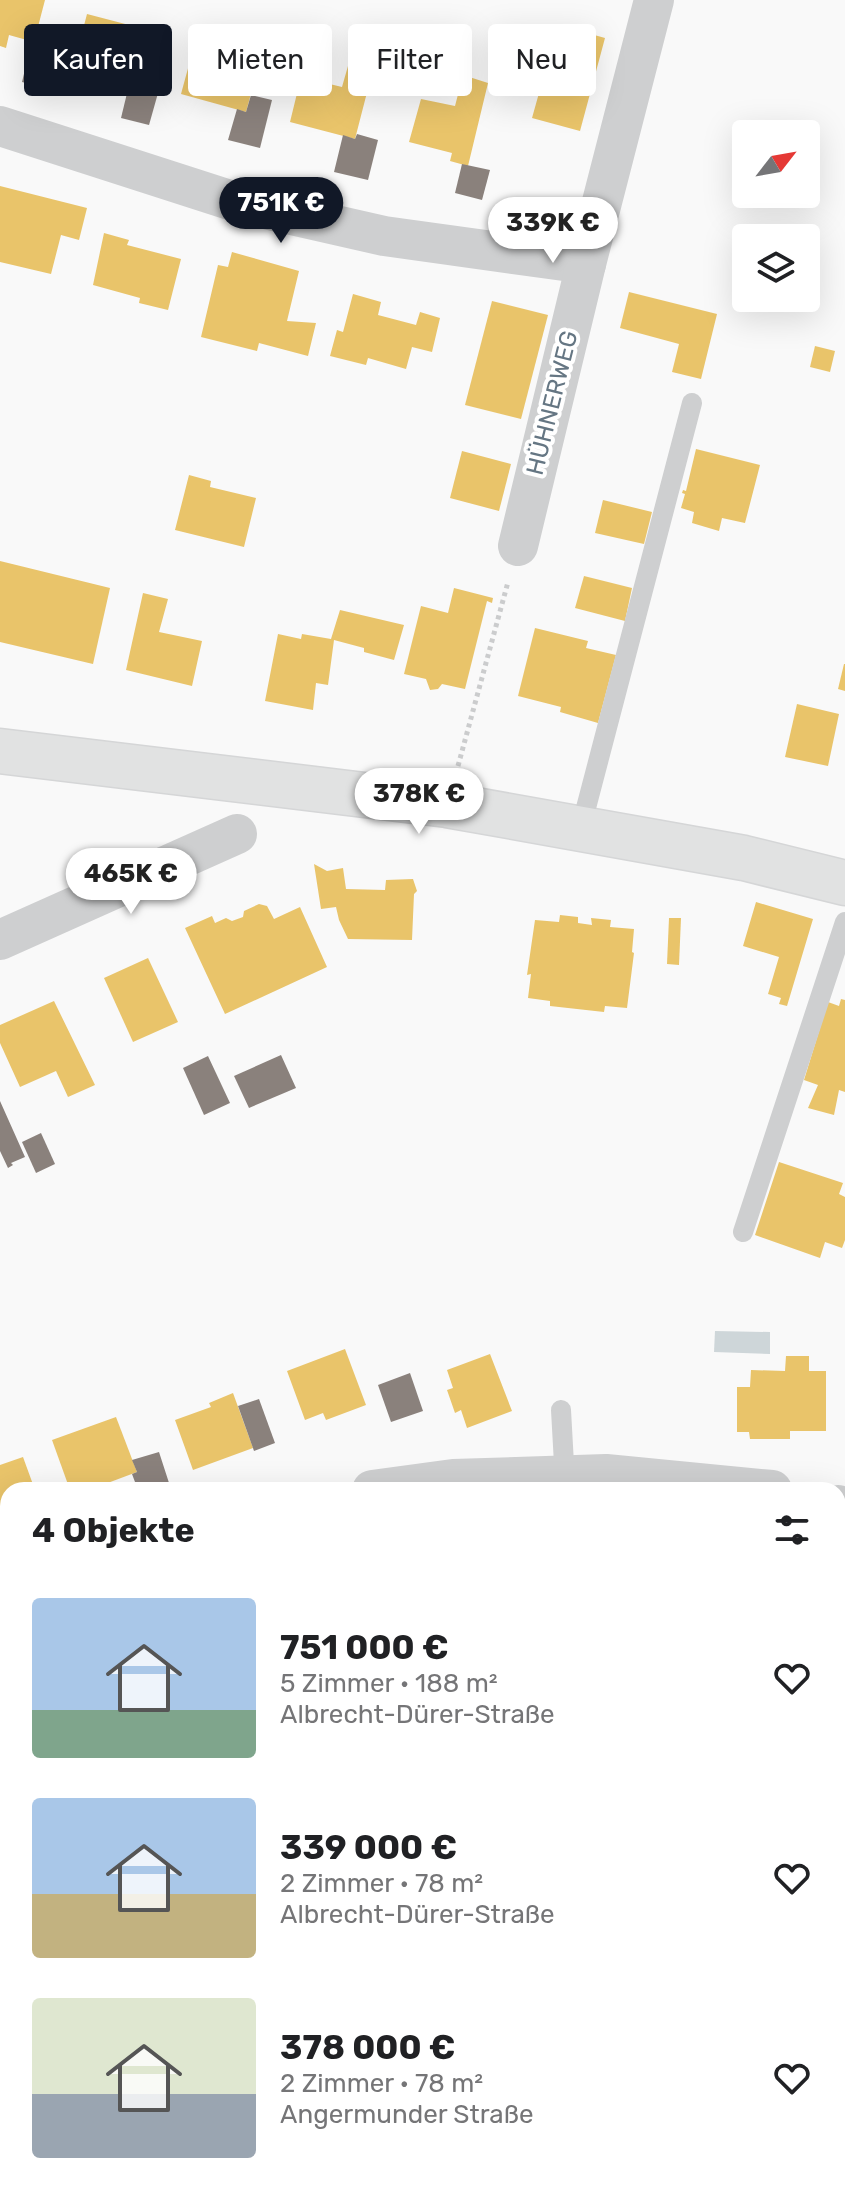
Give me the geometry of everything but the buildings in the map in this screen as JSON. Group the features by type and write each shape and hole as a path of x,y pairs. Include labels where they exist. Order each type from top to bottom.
{"main road":[{"path":"0,751 447,805 744,858 845,883"}],"street":[{"name":"HÜHNERWEG","path":"518,546 654,0"},
{"path":"0,126 239,203 384,236 586,264"},
{"path":"0,940 237,834"},
{"path":"570,1482 606,1474 676,1482"},
{"path":"431,1482 453,1479 537,1482"}],"lane":[{"path":"581,827 692,403"},
{"path":"743,1232 845,922"},
{"path":"561,1410 565,1482"}],"path":[{"path":"447,805 518,546"}],"shaded area":[{"path":"715,1331 770,1332 770,1354 714,1352"}]}
